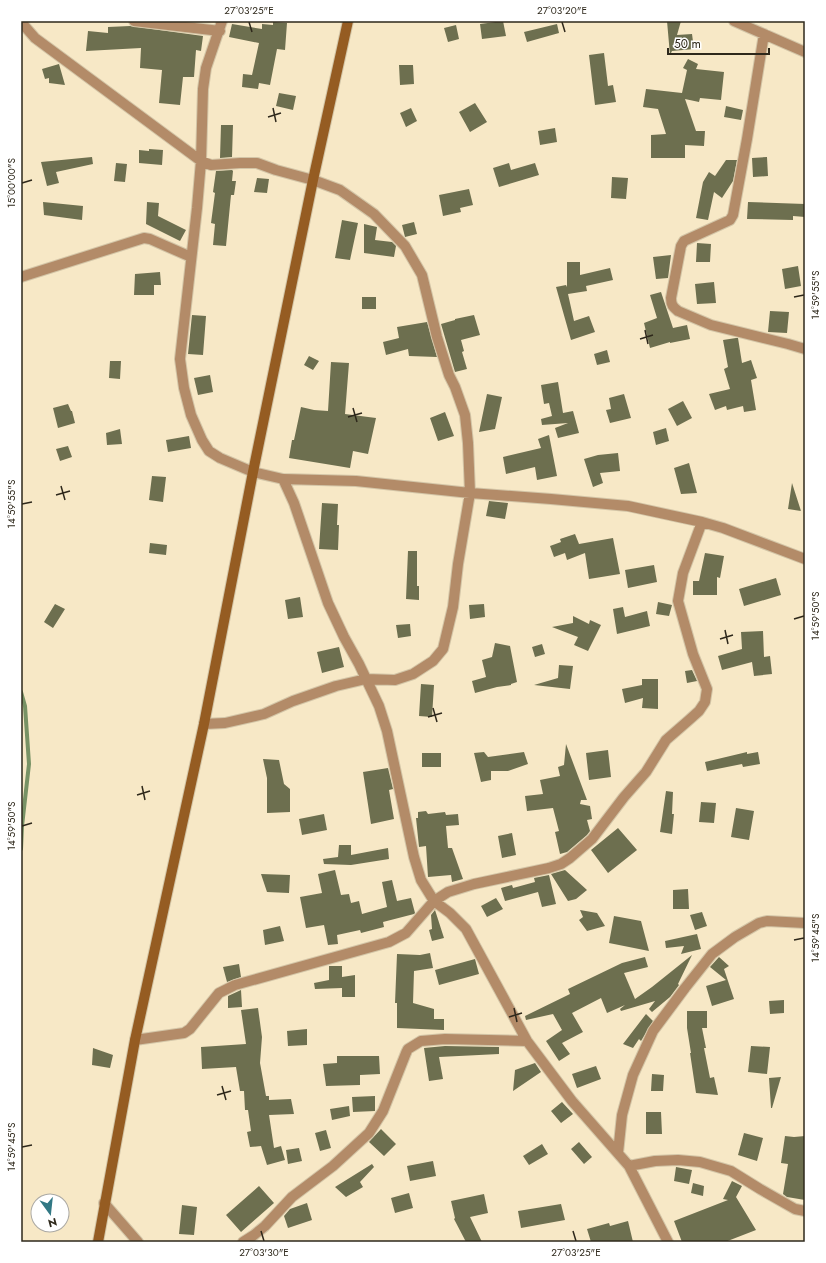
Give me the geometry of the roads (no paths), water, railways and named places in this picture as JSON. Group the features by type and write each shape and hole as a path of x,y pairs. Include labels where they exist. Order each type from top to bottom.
{"main road":[{"path":"98,1242 134,1040 204,724 313,180 348,21"}],"street":[{"path":"134,21 221,26 206,68 203,89 201,161 197,208 180,359 184,388 191,414 202,440 210,451 220,458 254,472 282,479 356,481 470,493 628,506 723,528 805,559"},
{"path":"734,21 749,24 764,34 805,52"},
{"path":"21,22 35,38 201,161 211,165 257,163 313,180 340,190 374,214 405,246 422,275 437,338 449,375 465,415 468,443 470,493 458,564 453,607 443,649 434,661 413,674 395,680 366,679 314,693 264,714 225,723 204,724"},
{"path":"764,34 733,215 730,220 684,241 681,246 671,304 678,311 711,325 805,349"},
{"path":"21,277 144,238 150,239 191,256"},
{"path":"282,479 294,503 328,602 379,706 387,731 414,857 421,880 434,901 450,913 466,929 527,1041 572,1101 629,1166 668,1242"},
{"path":"134,1040 184,1033 190,1029 219,993 235,985 389,942 406,932 434,901 448,892 474,884 549,868 561,864 592,839 624,797 646,772 666,740 706,702 707,690 693,654 678,601 683,573 702,522"},
{"path":"618,1153 622,1115 633,1075 653,1031 712,954 735,937 759,923 767,921 805,923"},
{"path":"244,1242 260,1231 292,1197 321,1176 369,1133 383,1111 408,1049 421,1041 433,1040 527,1041"},
{"path":"629,1166 655,1161 678,1160 700,1162 731,1171 760,1190 795,1209 805,1211"},
{"path":"104,1203 138,1242"}],"waterway":[{"path":"21,692 25,706 29,764 21,849"}]}
